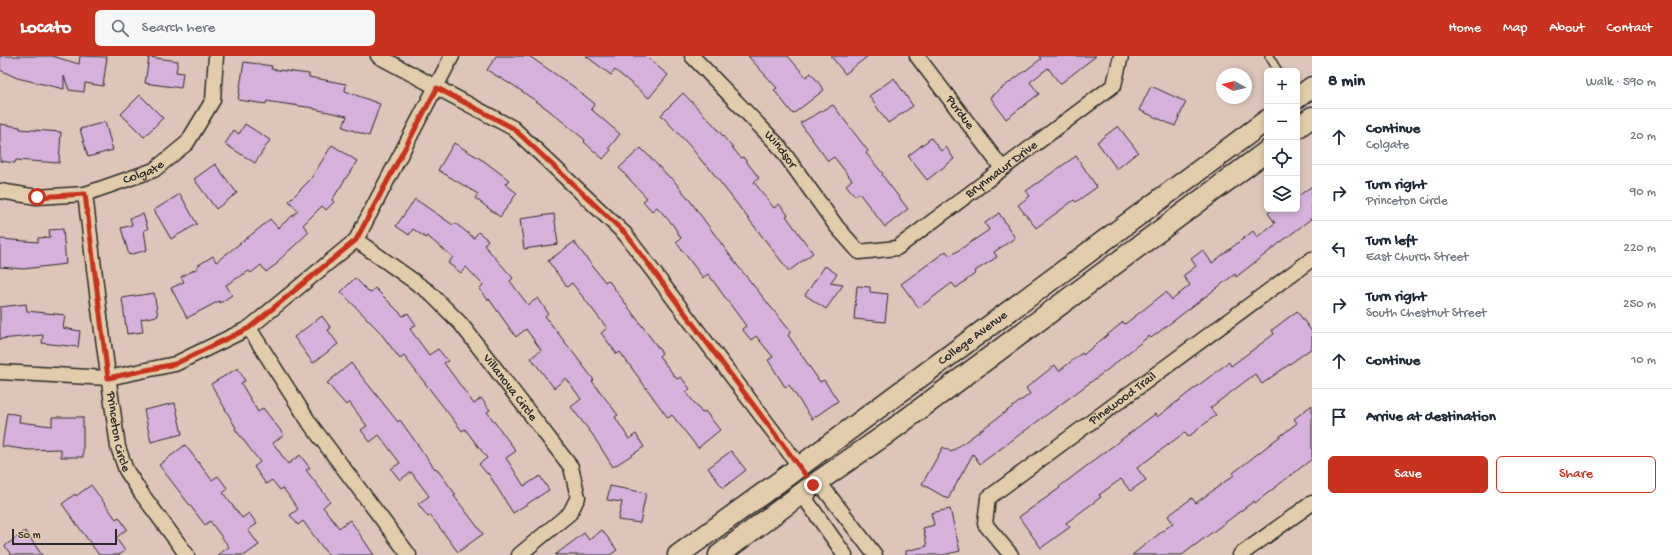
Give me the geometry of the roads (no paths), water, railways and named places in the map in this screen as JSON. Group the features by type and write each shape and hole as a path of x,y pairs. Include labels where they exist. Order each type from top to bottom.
{"main road":[{"path":"1300,96 1312,87"},
{"path":"1300,126 1312,117"},
{"name":"College Avenue","path":"678,555 800,467 1264,122"},
{"name":"College Avenue","path":"719,555 813,485 885,435 1264,153"},
{"path":"800,467 813,485"}],"street":[{"name":"Colgate","path":"0,191 37,197 85,194 154,170 187,143 213,100 216,56"},
{"path":"378,56 513,128 626,234 800,467"},
{"path":"0,372 108,378 175,364 249,328 356,240 437,88 452,56"},
{"name":"Windsor","path":"692,56 778,145 837,227 859,252"},
{"name":"Purdue","path":"917,56 1002,168"},
{"name":"Brynmawr Drive","path":"859,252 897,248 1114,85 1121,57"},
{"name":"Princeton Circle","path":"85,194 118,447 126,470 141,493 187,555"},
{"name":"Villanova Circle","path":"356,240 428,292 461,324 570,467 578,497 570,513 519,555"},
{"name":"Pinewood Trail","path":"1011,555 985,524 988,498 1312,259"},
{"path":"249,328 312,425 409,555"},
{"path":"845,555 806,500 813,485 825,490 875,555"},
{"path":"1240,555 1312,503"}],"lane":[{"path":"1269,56 1276,68"}]}
